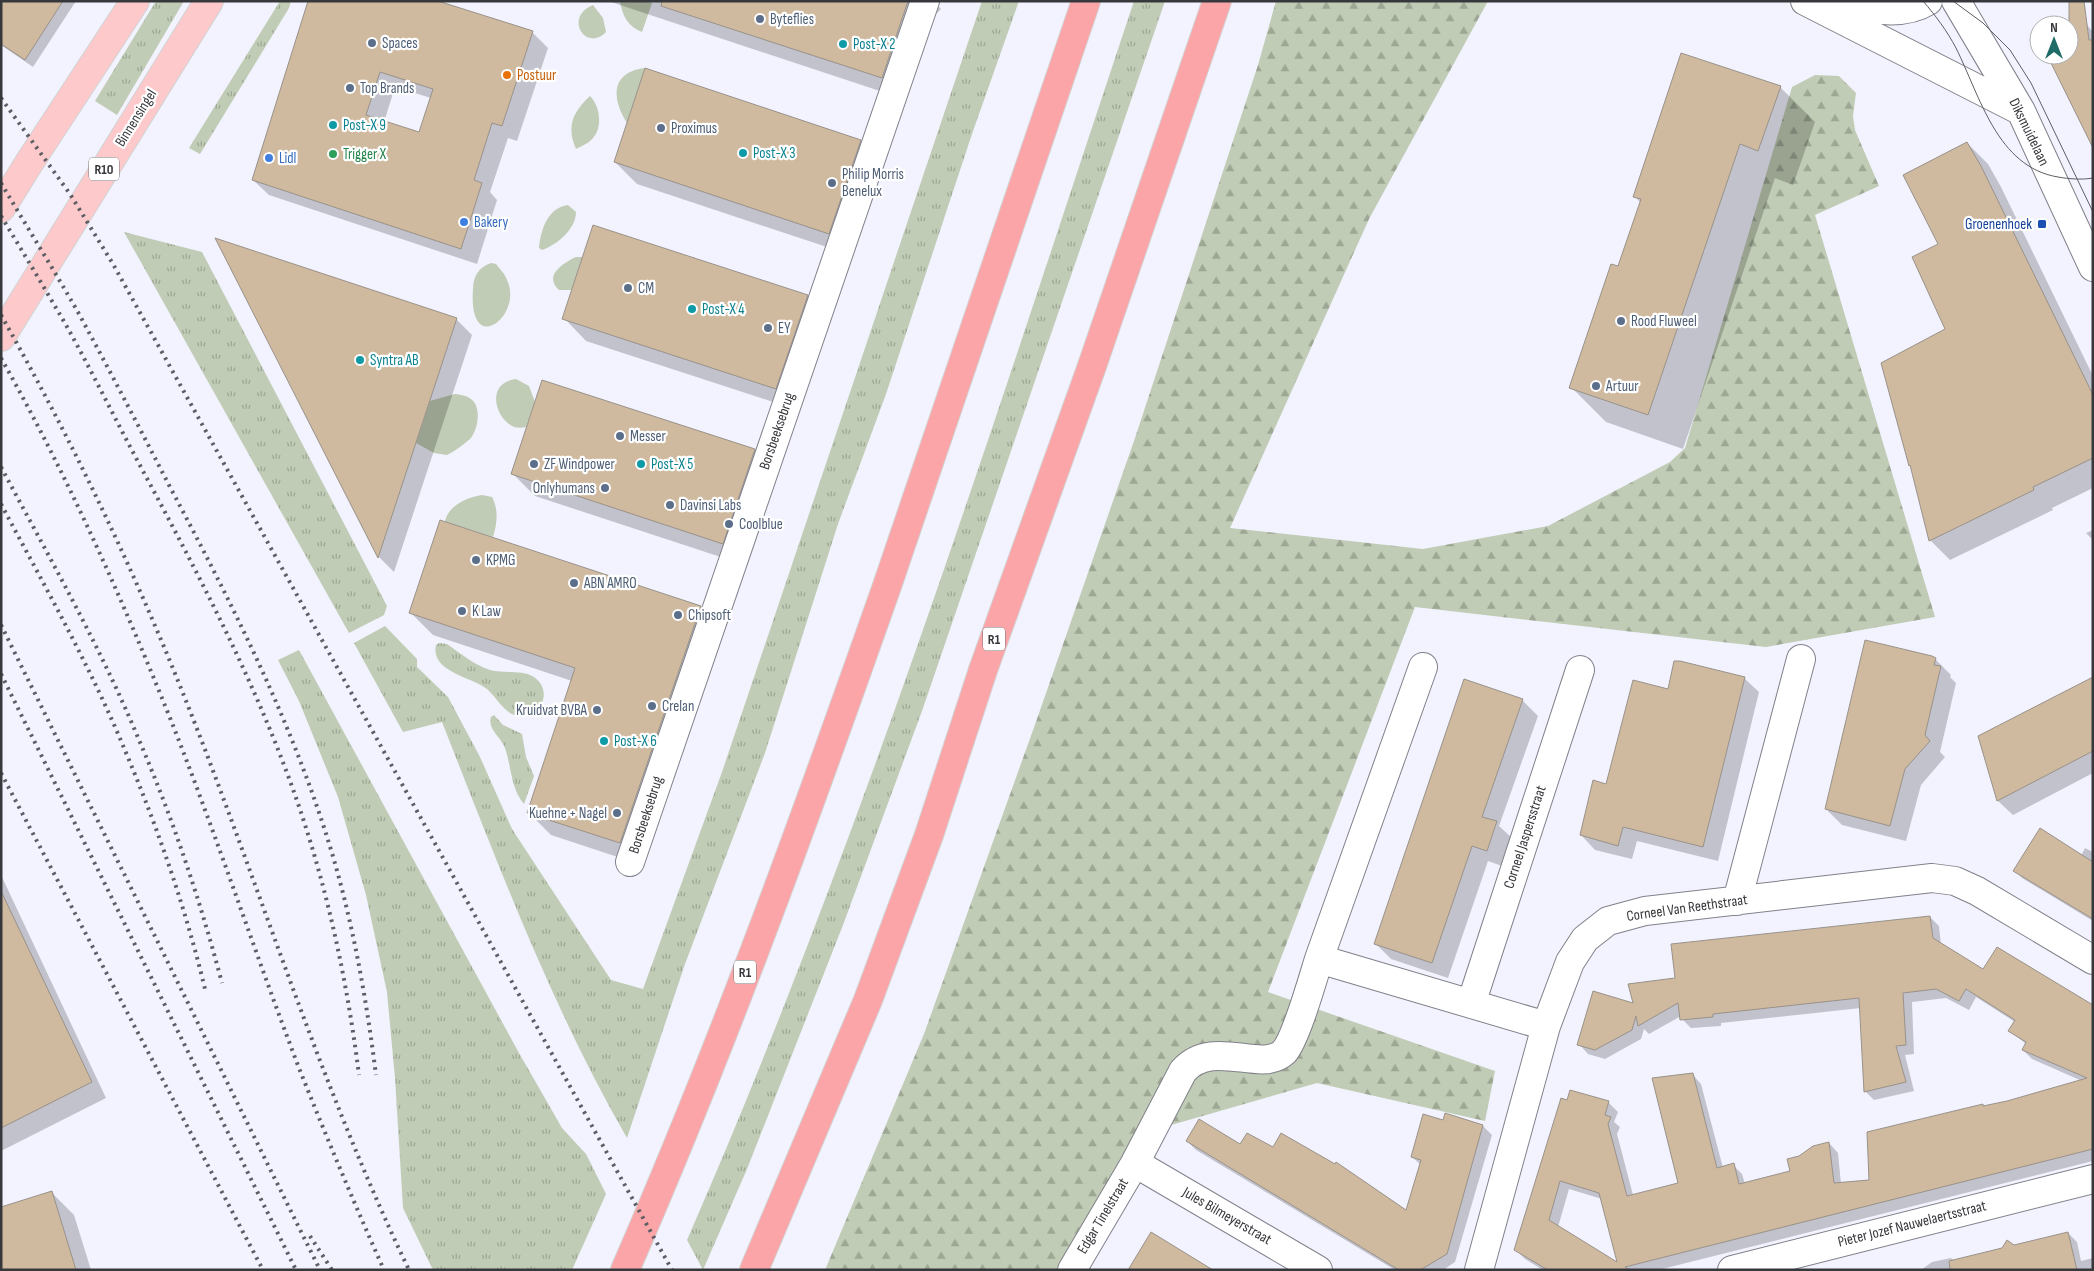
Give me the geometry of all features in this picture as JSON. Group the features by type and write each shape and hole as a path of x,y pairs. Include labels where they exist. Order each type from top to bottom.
{"highway":[{"name":"R1","path":"624,1270 690,1117 810,801 988,295 1086,1"},
{"name":"R1","path":"754,1270 868,1000 929,835 983,670 1092,366 1217,1"}],"main road":[{"path":"1,208 135,1"},
{"name":"Binnensingel","path":"1,337 209,1"}],"street":[{"name":"Borsbeeksebrug","path":"630,862 925,1"},
{"path":"1805,1 2022,111"},
{"path":"1841,1 1865,9 1881,10 1915,8 1928,1"},
{"name":"Diksmuidelaan","path":"1956,1 2022,111 2093,267"},
{"path":"1736,901 1801,659"},
{"path":"1135,1163 1159,1114 1183,1071 1190,1063 1202,1057 1218,1055 1269,1059 1283,1053 1291,1040 1423,667"},
{"name":"Corneel Jaspersstraat","path":"1471,1004 1580,670"},
{"name":"Corneel Van Reethstraat","path":"1479,1270 1546,1026 1570,962 1585,939 1608,920 1645,911 1932,878 1955,881 1977,890 2093,960"},
{"path":"1319,959 1546,1026"},
{"name":"Edgar Tinelstraat","path":"1072,1270 1135,1163"},
{"name":"Jules Bilmeyerstraat","path":"1135,1163 1318,1270"},
{"name":"Pieter Jozef Nauwelaertsstraat","path":"1732,1270 2093,1179"}],"green space":[{"path":"156,1 184,1 117,115 95,101"},
{"path":"280,1 291,1 289,8 200,154 189,148"},
{"path":"620,1 647,1 652,3 642,32 626,20"},
{"path":"982,1 1019,1 972,134 886,394 838,524 765,753 685,964 627,1138 574,1037 550,986 505,881 442,722 403,732 354,643 385,626 417,659 417,667 448,697 480,757 512,829 611,980 643,989 722,772"},
{"path":"1134,1 1165,1 922,711 843,925 747,1169 703,1270 687,1240 751,1088 812,935 869,781 978,470"},
{"path":"1276,1 1488,1 1369,219 1230,528 1423,549 1548,526 1670,462 1685,448 1792,87 1815,75 1839,76 1856,93 1853,116 1855,130 1879,186 1815,215 1935,617 1766,647 1415,607 1268,992 1495,1071 1485,1121 1317,1083 1140,1134 1056,1270 825,1270 924,1034 1037,719 1135,438 1258,65"},
{"path":"593,5 603,18 606,32 598,37 591,38 585,36 579,24 584,10"},
{"path":"645,68 627,123 618,104 617,88 620,81 626,75 634,70"},
{"path":"590,96 598,111 598,128 591,140 576,149 572,133 573,120 579,108"},
{"path":"568,205 576,212 573,224 565,235 548,248 542,250 539,248 546,221 555,210"},
{"path":"124,232 202,252 387,606 384,615 349,633"},
{"path":"576,257 583,257 572,290 559,290 553,280 554,275 561,266"},
{"path":"491,263 496,264 505,276 510,294 508,306 502,317 494,324 486,326 479,322 474,310 473,284 480,270"},
{"path":"516,379 529,386 535,402 526,427 518,428 507,423 502,417 496,401 500,387 506,382"},
{"path":"455,394 471,399 477,407 477,424 470,439 447,455 434,453 416,443 430,401"},
{"path":"482,495 492,497 496,507 493,537 445,522 450,511 459,503"},
{"path":"439,643 447,644 484,668 501,672 524,673 534,677 540,683 543,690 544,697 541,704 531,714 524,716 511,713 487,689 454,673 439,662 436,654 436,645"},
{"path":"299,650 519,1053 562,1128 586,1154 606,1194 572,1270 433,1270 403,1208 395,1078 387,992 366,895 338,797 299,701 278,660"},
{"path":"494,715 503,725 522,734 526,757 534,776 524,804 516,791 505,748 491,725 491,717"}],"building":[{"path":"1,1 63,1 25,60 1,44"},
{"name":"Post-X 9","path":"308,1 438,1 533,31 502,126 492,123 474,180 482,183 461,249 252,180","holes":["380,72 433,89 419,132 366,115"]},
{"name":"Post-X 2","path":"662,1 908,1 882,78 661,6"},
{"path":"2069,1 2084,1 2089,40 2093,40 2093,148 2052,65 2079,65 2079,15 2069,15"},
{"path":"1681,53 1781,86 1758,151 1740,144 1648,415 1569,388 1611,264 1618,266 1641,199 1633,197"},
{"name":"Post-X 3","path":"645,68 861,140 829,234 614,162"},
{"path":"1967,142 1981,166 2093,395 2093,458 2033,487 2034,490 1929,541 1881,363 1945,329 1912,257 1938,244 1903,175"},
{"name":"Post-X 4","path":"593,225 808,295 776,389 562,319"},
{"name":"Syntra AB","path":"215,238 457,318 378,558"},
{"name":"Post-X 5","path":"542,380 755,449 723,544 511,474"},
{"name":"Post-X 6","path":"440,520 701,606 620,843 527,813 575,668 409,613"},
{"path":"1865,640 1932,656 1936,658 1934,665 1941,666 1925,735 1930,741 1905,769 1890,826 1825,809"},
{"path":"1674,661 1745,677 1703,847 1623,827 1618,846 1580,835 1593,780 1606,784 1633,680 1668,689"},
{"path":"2093,677 2093,751 1997,801 1978,736"},
{"path":"1464,679 1523,699 1482,817 1497,821 1487,851 1472,846 1432,963 1374,944"},
{"path":"2040,828 2093,862 2093,919 2013,871"},
{"path":"1,891 92,1082 1,1128"},
{"path":"1930,916 1933,938 1983,969 1997,947 2093,1005 2093,1149 1625,1267 1630,1270 1548,1270 1514,1250 1561,1098 1567,1100 1570,1090 1609,1101 1605,1115 1611,1117 1608,1124 1627,1196 1678,1183 1652,1078 1693,1073 1717,1168 1734,1163 1739,1184 1790,1171 1787,1159 1799,1156 1813,1146 1829,1142 1834,1183 1869,1180 1867,1132 1983,1104 1983,1106 2007,1101 2087,1078 2022,1050 2026,1042 2008,1031 2015,1020 1966,989 1959,1001 1936,989 1903,993 1906,1045 1896,1046 1906,1082 1864,1092 1859,998 1713,1014 1713,1017 1680,1020 1678,1003 1638,1026 1636,1016 1632,1030 1595,1050 1577,1045 1593,991 1633,1003 1628,984 1675,978 1671,944","holes":["1560,1181 1599,1193 1617,1262 1549,1220"]},
{"path":"1445,1113 1483,1125 1447,1254 1420,1270 1399,1270 1186,1141 1199,1119 1240,1144 1247,1133 1273,1147 1281,1133 1335,1164 1336,1162 1406,1210 1421,1160 1411,1157 1423,1114 1443,1120"},
{"path":"52,1191 76,1270 1,1270 1,1207"},
{"path":"1151,1232 1213,1270 1128,1270"},
{"path":"2068,1232 2077,1270 1950,1270 1949,1261 2002,1248 2007,1240 2014,1245"}],"tram line":[{"path":"1923,1 1953,42 1993,127 2005,144 2020,159 2037,171 2058,177 2093,178"},
{"path":"1953,1 1983,23 2010,50 2031,83 2093,212"}],"railway":[{"path":"1,98 70,194 113,264 672,1270"},
{"path":"1,183 70,298 114,378 215,573 277,704 313,794 337,869 357,957 376,1075"},
{"path":"1,216 87,364 210,598 264,715 295,795 317,864 342,969 359,1075"},
{"path":"1,315 79,462 150,613 192,716 295,995 349,1134 409,1270"},
{"path":"1,358 71,492 133,630 189,766 299,1068 384,1270"},
{"path":"1,467 91,636 139,740 185,860 205,921 222,983"},
{"path":"1,504 111,717 148,807 169,867 189,927 205,989"},
{"path":"1,625 320,1270"},
{"path":"1,674 296,1270"},
{"path":"1,773 263,1270"},
{"path":"310,1236 332,1270"}],"place":[{"name":"Byteflies","path":"760,19"},
{"name":"Spaces","path":"372,43"},
{"name":"Post-X 2","path":"843,44"},
{"name":"Postuur","path":"507,75"},
{"name":"Top Brands","path":"350,88"},
{"name":"Post-X 9","path":"333,125"},
{"name":"Proximus","path":"661,128"},
{"name":"Post-X 3","path":"743,153"},
{"name":"Trigger X","path":"333,154"},
{"name":"Lidl","path":"269,158"},
{"name":"Philip Morris Benelux","path":"832,183"},
{"name":"Bakery","path":"464,222"},
{"name":"Groenenhoek","path":"2042,224"},
{"name":"CM","path":"628,288"},
{"name":"Post-X 4","path":"692,309"},
{"name":"Rood Fluweel","path":"1621,321"},
{"name":"EY","path":"768,328"},
{"name":"Syntra AB","path":"360,360"},
{"name":"Artuur","path":"1596,386"},
{"name":"Messer","path":"620,436"},
{"name":"ZF Windpower","path":"534,464"},
{"name":"Post-X 5","path":"641,464"},
{"name":"Onlyhumans","path":"605,488"},
{"name":"Davinsi Labs","path":"670,505"},
{"name":"Coolblue","path":"729,524"},
{"name":"KPMG","path":"476,560"},
{"name":"ABN AMRO","path":"574,583"},
{"name":"K Law","path":"462,611"},
{"name":"Chipsoft","path":"678,615"},
{"name":"Crelan","path":"652,706"},
{"name":"Kruidvat BVBA","path":"597,710"},
{"name":"Post-X 6","path":"604,741"},
{"name":"Kuehne + Nagel","path":"617,813"}]}
